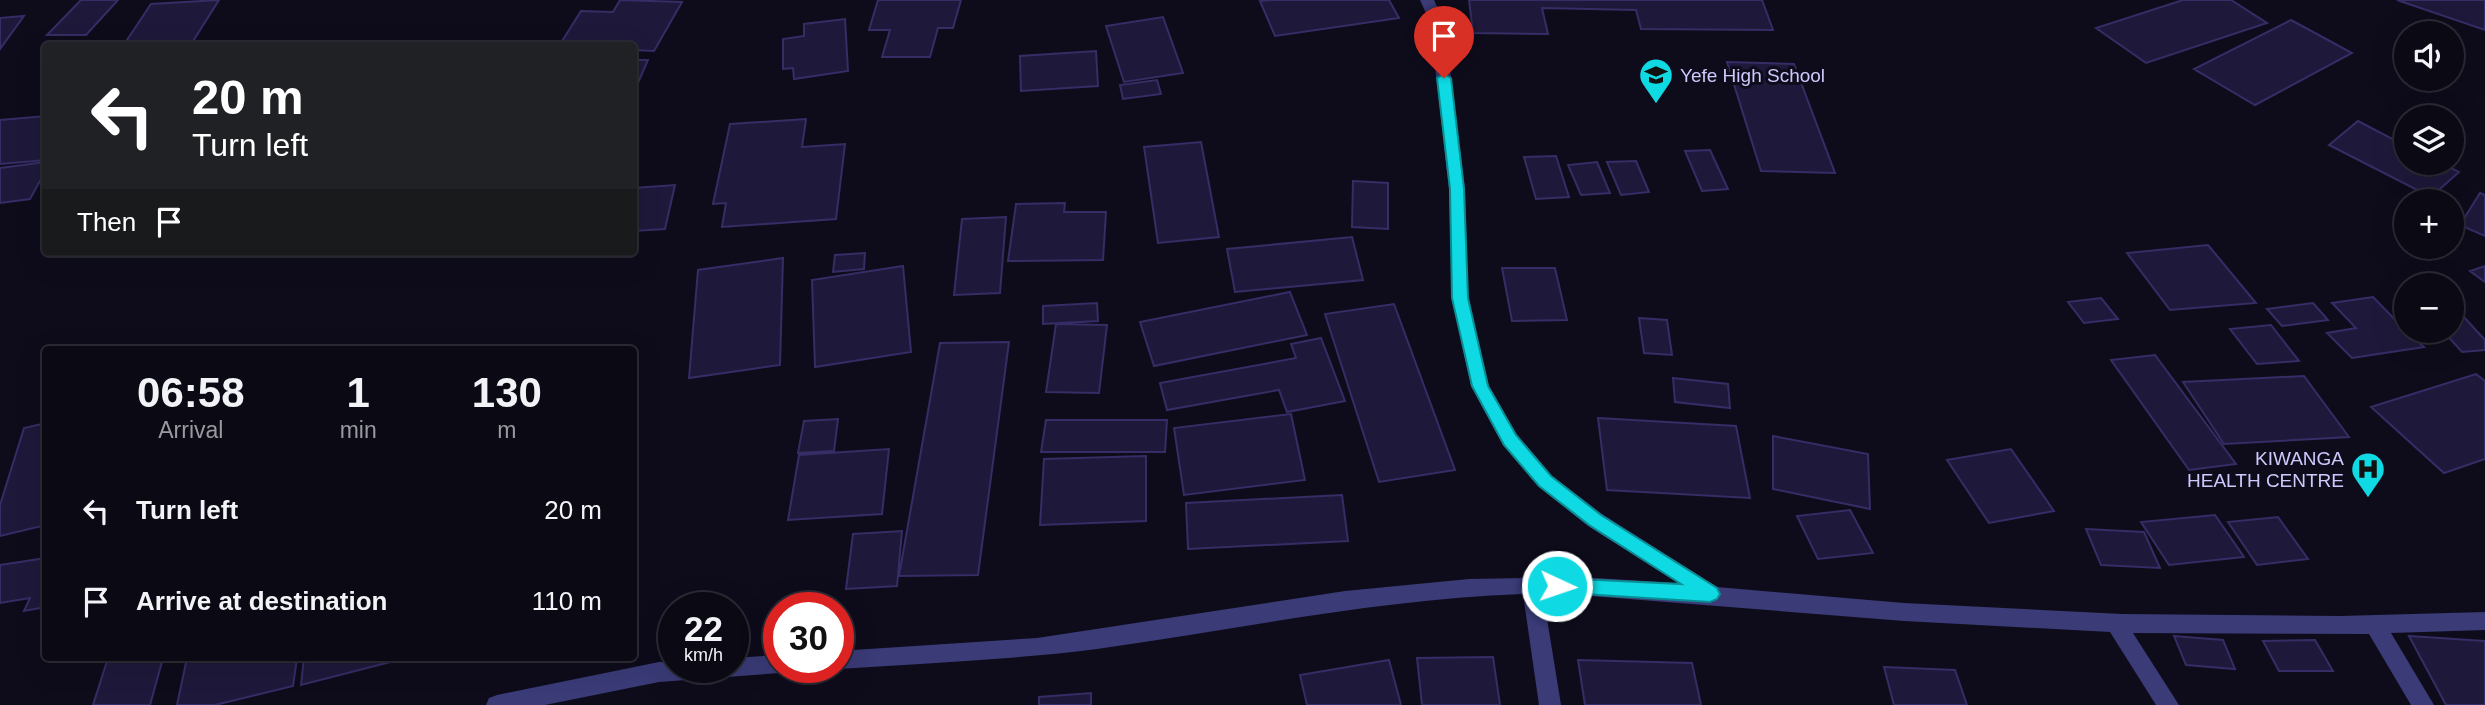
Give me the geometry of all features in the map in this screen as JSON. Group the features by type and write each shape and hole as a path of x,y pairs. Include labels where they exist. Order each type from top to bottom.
{"street":[{"path":"1427,0 1437,22 1457,189 1460,298 1480,386 1510,440 1545,481 1595,520 1710,594"},
{"path":"1532,585 1549,705"},
{"path":"854,659 1038,647 1393,592 1532,585 1710,594 1827,607 2117,626 2375,626 2485,621"},
{"path":"2117,626 2168,705"},
{"path":"2375,626 2423,705"},
{"path":"497,705 659,672 763,665"}],"building":[{"path":"81,0 118,0 86,35 47,35"},
{"path":"219,0 193,42 126,42 151,4"},
{"path":"620,0 682,2 654,51 637,50 637,42 562,42 581,11 613,12"},
{"path":"878,0 961,0 953,28 938,28 930,57 882,57 890,30 869,30"},
{"path":"1389,0 1399,18 1275,36 1260,1"},
{"path":"1469,0 1762,0 1773,30 1641,29 1636,10 1542,8 1548,34 1473,33"},
{"path":"2183,0 2231,0 2267,23 2146,63 2096,28"},
{"path":"2397,0 2485,0 2485,30"},
{"path":"24,16 0,49 0,18"},
{"path":"1163,17 1183,73 1124,82 1106,26"},
{"path":"845,19 848,71 794,79 793,68 783,69 783,39 804,36 804,24"},
{"path":"2291,20 2352,53 2255,105 2194,69"},
{"path":"1096,51 1098,86 1021,91 1020,56"},
{"path":"637,60 648,60 637,85"},
{"path":"1727,62 1794,64 1835,173 1761,171"},
{"path":"1157,80 1161,94 1123,99 1120,85"},
{"path":"42,116 42,160 0,164 0,120"},
{"path":"806,119 802,147 845,144 836,219 722,227 726,203 713,204 730,124"},
{"path":"2358,121 2394,140 2394,175 2456,175 2440,189 2415,189 2329,145"},
{"path":"1201,142 1219,237 1158,243 1144,147"},
{"path":"1710,150 1728,189 1702,191 1685,151"},
{"path":"1556,156 1569,197 1536,199 1524,157"},
{"path":"1636,161 1649,192 1621,195 1607,162"},
{"path":"1597,162 1610,193 1581,195 1568,165"},
{"path":"42,163 42,177 30,199 0,203 0,168"},
{"path":"1353,181 1388,183 1388,229 1352,227"},
{"path":"675,185 665,229 637,231 637,188"},
{"path":"2480,193 2485,195 2485,236 2464,227 2464,219"},
{"path":"1065,203 1064,212 1106,212 1103,260 1008,261 1016,204"},
{"path":"1006,217 1000,293 954,295 962,219"},
{"path":"1352,237 1363,280 1235,292 1227,249"},
{"path":"2208,245 2256,303 2170,310 2127,253"},
{"path":"865,253 864,269 833,272 835,255"},
{"path":"783,258 780,365 689,378 698,270"},
{"path":"903,266 911,352 815,367 812,280"},
{"path":"2485,266 2485,282 2470,271"},
{"path":"1502,268 1555,268 1567,320 1512,321"},
{"path":"1290,292 1307,335 1154,366 1140,322"},
{"path":"2373,297 2394,319 2394,343 2420,343 2424,347 2352,358 2327,333 2356,328 2332,303"},
{"path":"2101,298 2118,319 2084,323 2068,302"},
{"path":"1097,303 1098,321 1043,324 1043,306"},
{"path":"2313,303 2328,320 2282,326 2267,309"},
{"path":"1394,304 1455,470 1379,482 1325,314"},
{"path":"2464,317 2485,340 2485,350 2462,352 2454,343 2464,343"},
{"path":"1639,318 1667,320 1672,355 1644,353"},
{"path":"1056,324 1107,325 1099,393 1046,392"},
{"path":"2271,325 2299,361 2257,364 2230,329"},
{"path":"1321,338 1345,401 1287,412 1279,390 1167,410 1160,383 1296,358 1291,344"},
{"path":"1009,342 978,575 899,576 940,343"},
{"path":"2155,355 2236,464 2189,470 2111,360"},
{"path":"2476,374 2485,381 2485,459 2444,473 2371,407"},
{"path":"2304,376 2349,437 2224,444 2183,382"},
{"path":"1673,378 1728,384 1730,408 1675,402"},
{"path":"1291,414 1305,480 1184,495 1174,428"},
{"path":"1598,418 1736,426 1750,498 1607,490"},
{"path":"838,419 834,451 798,453 804,421"},
{"path":"1046,420 1167,420 1165,452 1041,452"},
{"path":"42,424 42,526 0,536 0,505 24,428"},
{"path":"1773,436 1868,454 1870,509 1773,489"},
{"path":"889,449 882,514 788,520 799,455"},
{"path":"2011,449 2054,511 1989,523 1947,460"},
{"path":"1146,456 1146,521 1040,525 1044,459"},
{"path":"1342,495 1348,541 1188,549 1186,503"},
{"path":"1850,510 1873,553 1818,559 1797,516"},
{"path":"2215,515 2244,557 2169,565 2141,522"},
{"path":"2278,517 2308,559 2257,565 2228,522"},
{"path":"2086,529 2144,532 2160,568 2101,565"},
{"path":"902,531 897,586 846,589 853,534"},
{"path":"42,559 42,608 24,611 30,598 0,603 0,565"},
{"path":"2174,636 2223,640 2235,669 2186,665"},
{"path":"2409,636 2485,641 2485,705 2446,705"},
{"path":"2315,640 2333,671 2279,671 2263,641"},
{"path":"1493,657 1500,705 1422,705 1417,658"},
{"path":"1389,660 1401,705 1307,705 1300,675"},
{"path":"1578,660 1692,663 1701,705 1585,705"},
{"path":"107,661 162,661 150,705 93,705"},
{"path":"186,661 297,661 293,686 215,705 177,705"},
{"path":"304,661 394,661 301,685"},
{"path":"1884,667 1955,670 1967,705 1894,705"},
{"path":"1091,693 1091,705 1039,705 1039,697"}],"place":[{"name":"Yefe High School","path":"1656,105"},
{"name":"KIWANGA HEALTH CENTRE","path":"2368,499"}],"route":[{"path":"1444,78 1457,189 1460,298 1480,386 1510,440 1545,481 1595,520 1710,594 1557,586"}]}
